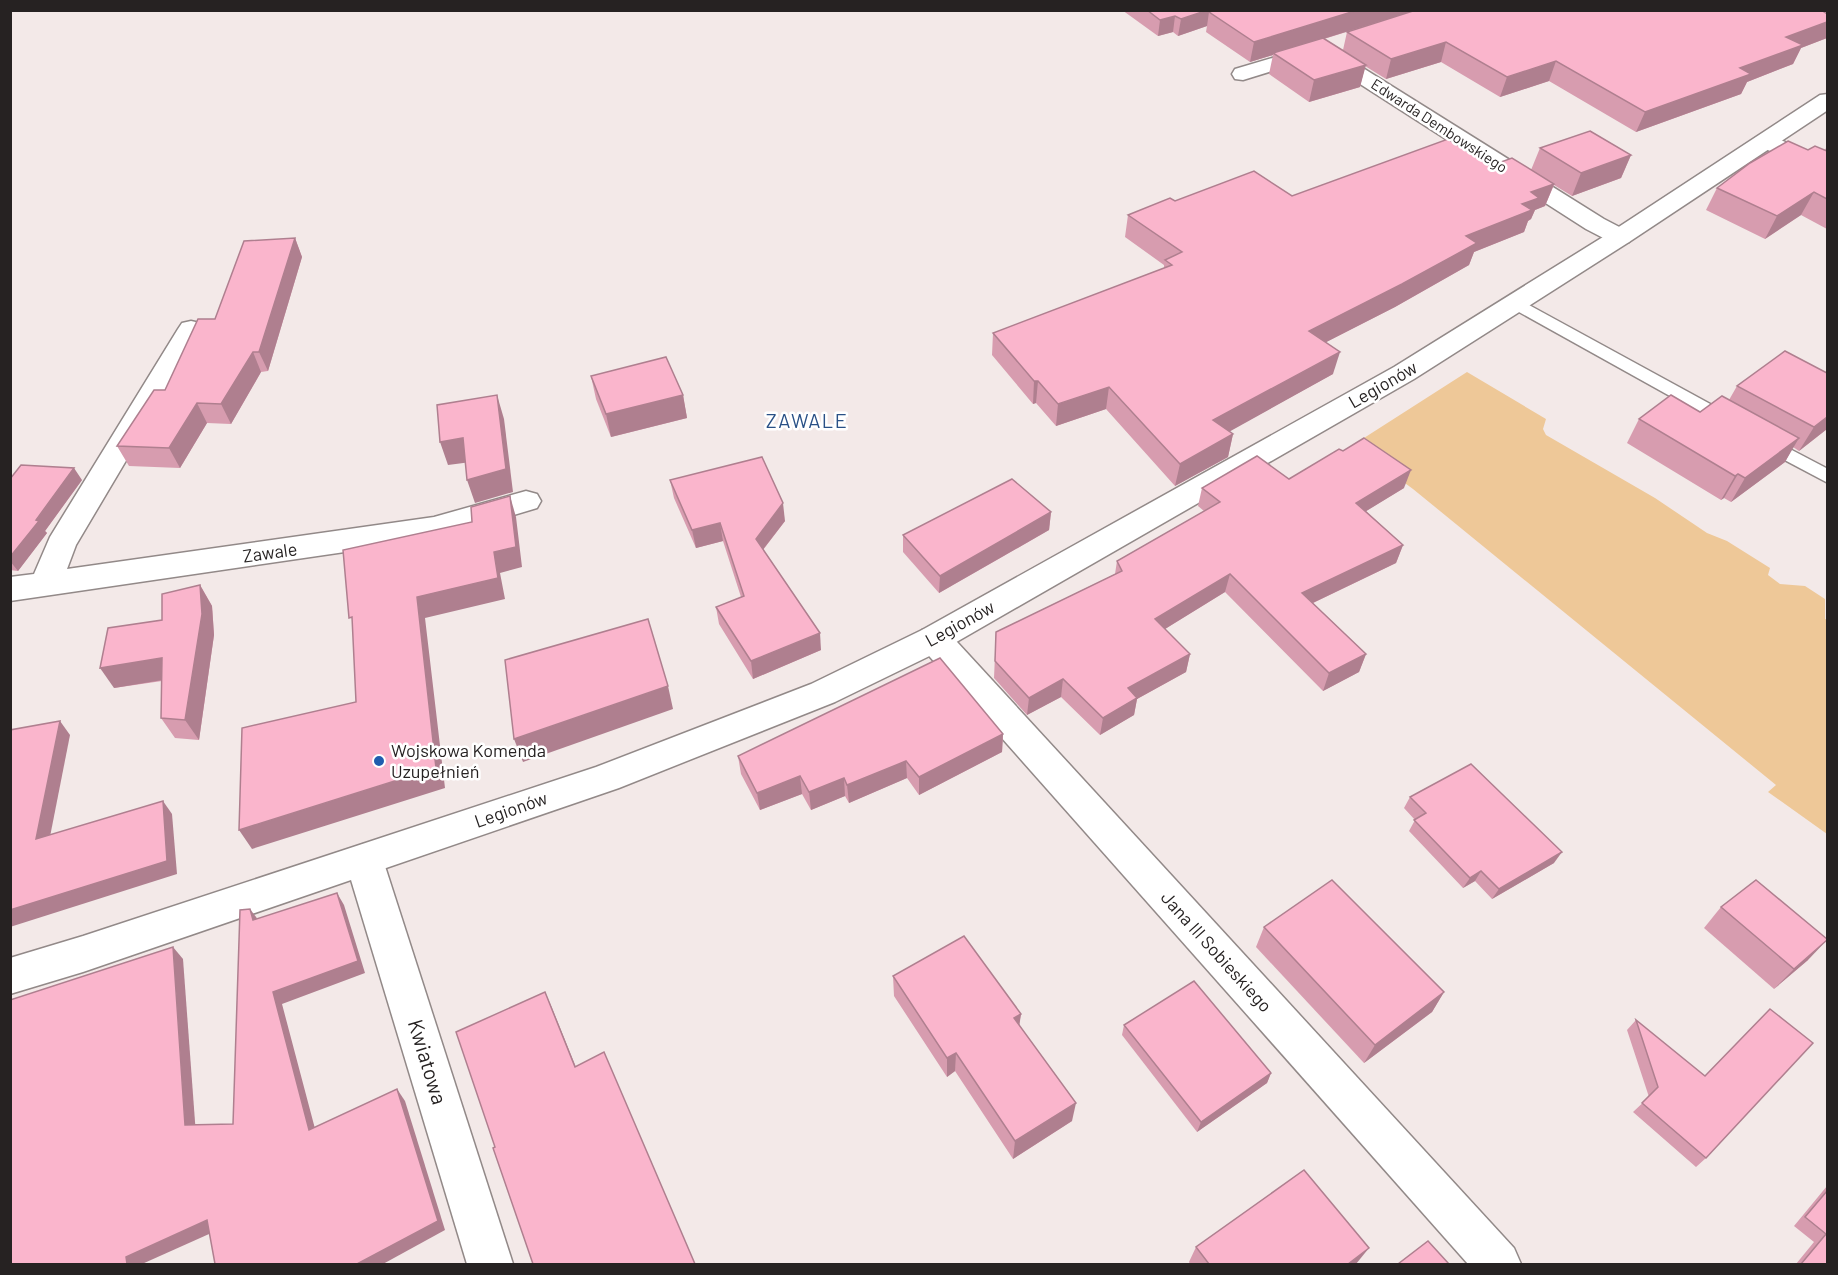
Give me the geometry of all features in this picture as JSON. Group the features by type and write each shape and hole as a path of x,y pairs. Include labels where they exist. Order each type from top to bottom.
{"street":[{"name":"Edwarda Dembowskiego","path":"1243,74 1332,47 1586,218 1620,237"},
{"name":"Legionów","path":"10,976 363,860 639,765 823,693 934,639 1404,373 1620,237 1827,100"},
{"path":"1767,141 1827,170"},
{"path":"46,583 61,545 191,329"},
{"name":"Zawale","path":"10,589 434,528 525,501"},
{"name":"Jana III Sobieskiego","path":"934,639 1498,1264"},
{"name":"Kwiatowa","path":"363,860 490,1264"}],"lane":[{"path":"1516,303 1827,477"}],"shaded area":[{"path":"1467,372 1546,419 1543,429 1546,435 1655,498 1707,533 1727,541 1770,568 1768,575 1780,584 1805,586 1825,599 1825,619 1828,620 1827,834 1768,792 1776,785 1413,489 1353,445"}],"building":[{"path":"1147,10 1208,10 1181,19 1175,16 1160,20"},
{"path":"1216,10 1358,10 1254,42 1209,12"},
{"path":"1416,10 1821,10 1827,14 1827,22 1786,37 1803,45 1740,68 1751,74 1645,112 1556,61 1507,77 1446,42 1391,59 1347,32"},
{"path":"1323,38 1366,65 1314,80 1273,53"},
{"path":"1590,131 1631,155 1581,173 1540,148"},
{"path":"1448,139 1490,166 1512,158 1554,184 1531,192 1539,198 1522,204 1532,210 1466,236 1477,243 1309,331 1340,352 1213,420 1233,434 1180,464 1109,387 1058,404 1038,381 1034,381 993,333 1172,265 1165,260 1182,252 1128,215 1170,198 1175,201 1254,171 1292,196"},
{"path":"1788,141 1808,150 1815,146 1827,151 1827,199 1814,192 1777,216 1717,188 1750,163"},
{"path":"295,238 259,352 253,352 221,404 197,403 169,448 117,446 154,390 165,390 198,319 215,319 244,241"},
{"path":"1785,351 1827,373 1827,417 1814,427 1737,386"},
{"path":"666,357 683,395 606,414 591,376"},
{"path":"497,395 506,469 467,480 463,438 440,442 437,405"},
{"path":"1671,395 1700,412 1722,396 1799,438 1745,478 1738,474 1735,476 1639,419"},
{"path":"1364,438 1411,470 1356,503 1403,545 1302,593 1366,654 1329,673 1230,574 1155,619 1190,654 1128,688 1137,698 1103,718 1063,679 1029,698 995,661 996,632 1122,571 1117,561 1220,502 1202,488 1257,456 1289,479 1339,449 1343,451"},
{"path":"762,457 783,503 756,539 820,633 751,661 716,607 744,596 720,523 692,530 670,480"},
{"path":"21,465 74,468 36,520 39,521 10,557 10,479"},
{"path":"1012,479 1051,512 940,576 903,535"},
{"path":"510,496 516,547 494,552 498,578 417,597 436,768 239,830 242,728 356,702 352,617 349,618 343,550 472,522 471,507"},
{"path":"200,585 202,614 185,720 161,718 162,658 100,668 108,628 162,620 162,594"},
{"path":"648,619 668,686 514,739 505,660"},
{"path":"940,658 1003,734 919,777 906,761 847,785 844,778 809,792 800,776 757,793 738,756"},
{"path":"60,721 36,839 163,801 167,861 10,910 10,730"},
{"path":"1471,764 1562,852 1499,889 1481,871 1470,878 1414,820 1426,813 1410,797"},
{"path":"1332,880 1444,992 1375,1045 1264,927"},
{"path":"1756,880 1827,939 1794,969 1721,907"},
{"path":"337,893 358,961 273,992 309,1130 397,1089 438,1221 357,1264 215,1264 207,1220 126,1257 127,1264 10,1264 10,1000 173,947 185,1125 233,1124 240,910 250,909 253,920"},
{"path":"964,936 1021,1014 1014,1018 1076,1103 1015,1141 956,1053 947,1058 893,976"},
{"path":"1194,981 1271,1073 1201,1122 1124,1025"},
{"path":"545,992 575,1067 604,1052 695,1264 533,1264 456,1032"},
{"path":"1770,1009 1813,1043 1706,1158 1642,1103 1658,1087 1636,1020 1705,1076"},
{"path":"1304,1170 1369,1248 1348,1264 1209,1264 1196,1247"},
{"path":"1827,1191 1827,1264 1801,1264 1826,1234 1805,1217"},
{"path":"1428,1241 1449,1264 1398,1264"}],"place":[{"name":"Wojskowa Komenda Uzupełnień","path":"379,761"}],"district":[{"name":"ZAWALE","path":"807,421"}]}
